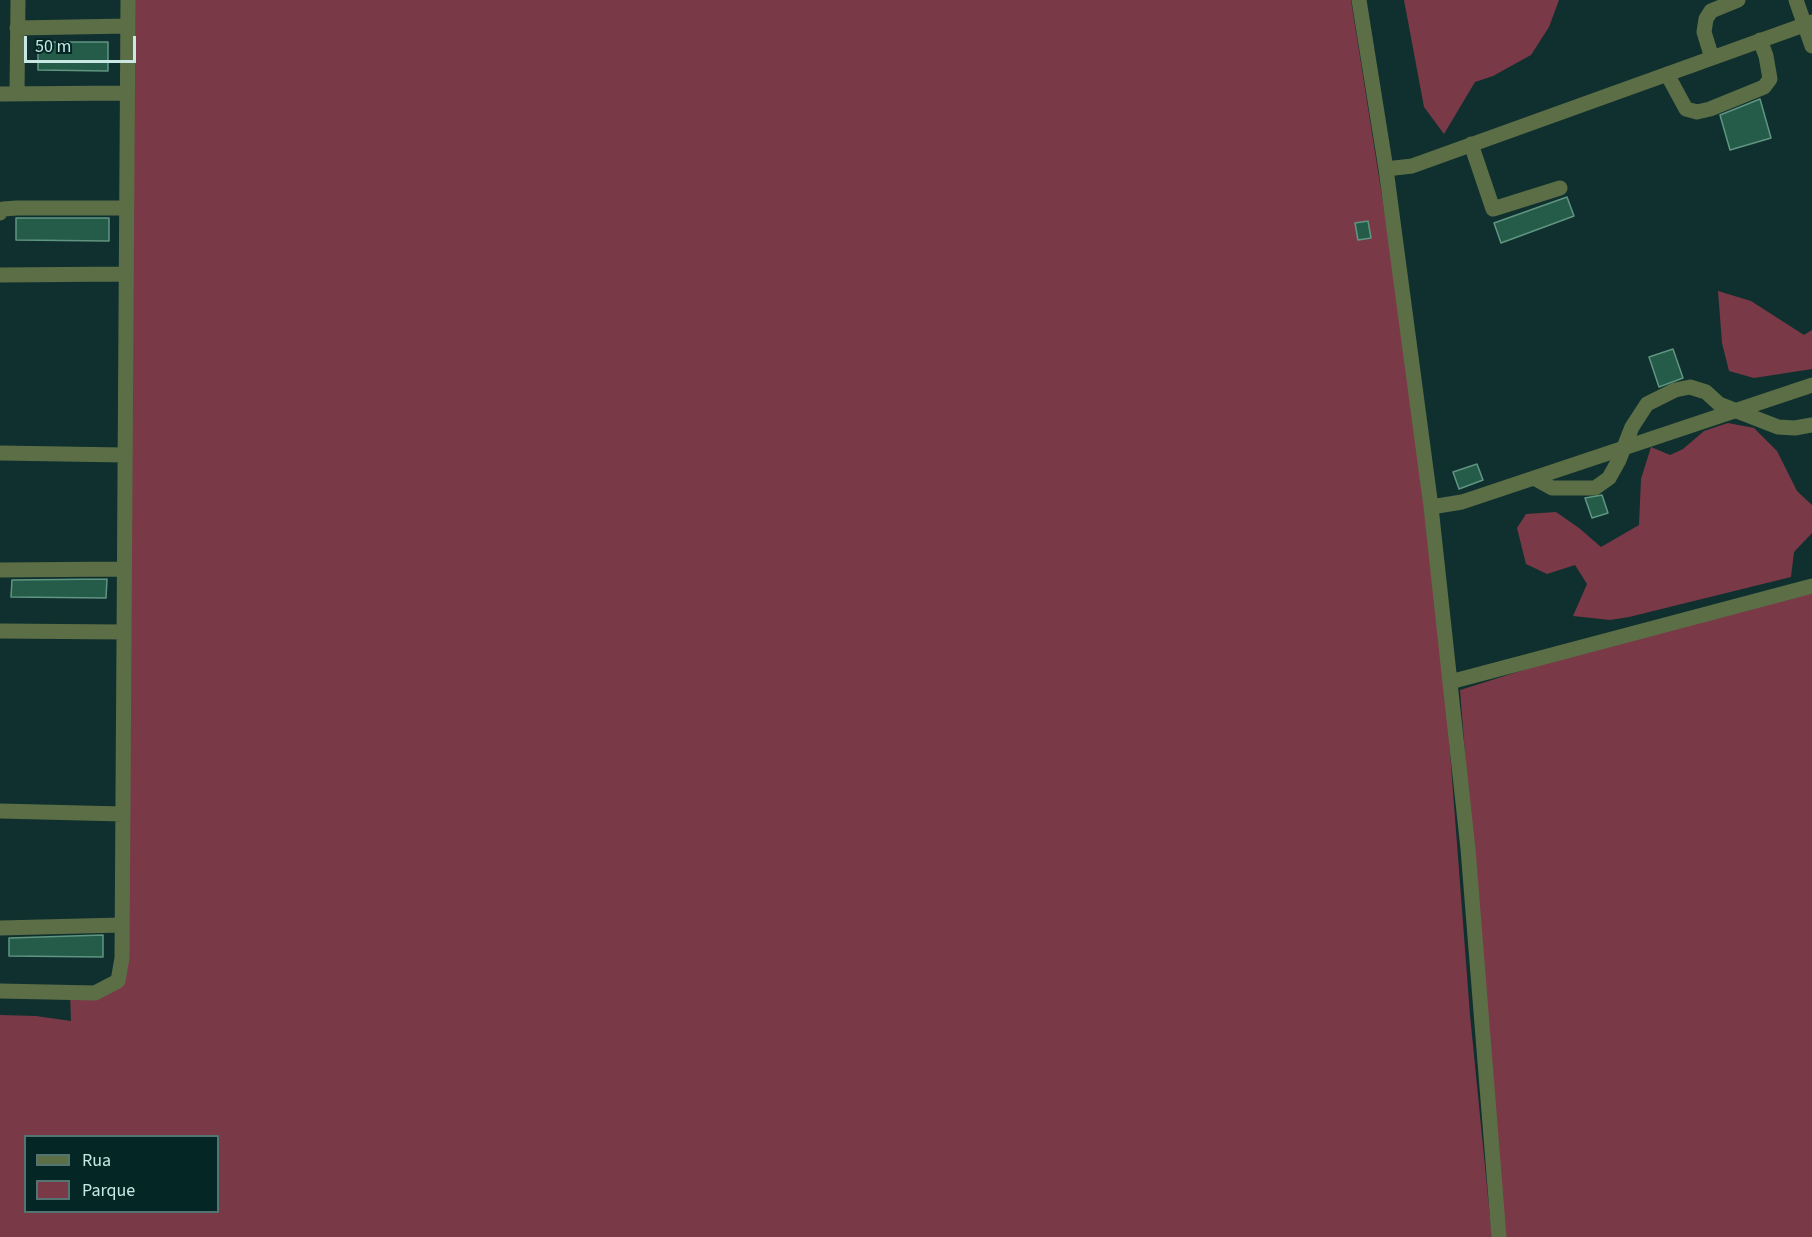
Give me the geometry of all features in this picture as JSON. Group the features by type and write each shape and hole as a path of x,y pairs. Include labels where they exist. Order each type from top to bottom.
{"street":[{"path":"16,94 18,0"},
{"path":"0,991 94,993 118,981 122,958 128,0"},
{"path":"1359,0 1386,169 1431,507 1468,849 1499,1237"},
{"path":"1712,58 1704,32 1706,19 1711,11 1738,0"},
{"path":"1796,0 1809,23 1812,46"},
{"path":"1386,169 1412,166 1809,23"},
{"path":"17,28 128,26"},
{"path":"1667,74 1686,109 1697,112 1710,109 1764,87 1770,79 1766,56 1760,40"},
{"path":"0,94 127,93"},
{"path":"1471,144 1493,209 1560,188"},
{"path":"0,213 3,209 16,208 126,208"},
{"path":"0,275 126,274"},
{"path":"1431,507 1462,502 1812,385"},
{"path":"1534,478 1552,488 1594,488 1609,478 1632,427 1647,404 1675,390 1690,387 1706,392 1719,404 1778,427 1795,428 1812,425"},
{"path":"0,453 125,455"},
{"path":"0,570 124,569"},
{"path":"1450,682 1812,586"},
{"path":"0,632 124,632"},
{"path":"0,811 123,814"},
{"path":"0,928 122,925"}],"green space":[{"path":"135,0 1351,0 1402,323 1445,686 1470,1015 1492,1237 0,1237 0,1015 36,1016 71,1021 70,993 117,981"},
{"path":"1404,0 1559,0 1549,27 1531,55 1493,76 1475,82 1444,134 1424,107"},
{"path":"1718,291 1751,301 1804,335 1812,330 1812,369 1754,378 1729,371 1722,343"},
{"path":"1728,423 1754,428 1777,451 1797,491 1812,505 1812,533 1794,552 1791,577 1629,617 1610,620 1573,616 1587,584 1575,565 1547,574 1526,564 1517,528 1526,514 1556,512 1601,547 1639,525 1641,479 1651,447 1670,455 1683,449 1704,431"},
{"path":"1812,593 1812,1237 1503,1237 1460,690 1565,657"}],"building":[{"path":"38,42 108,42 108,71 38,70"},
{"path":"1760,99 1771,138 1730,150 1720,115"},
{"path":"1567,197 1574,216 1501,243 1494,223"},
{"path":"16,218 109,218 109,241 16,240"},
{"path":"1368,221 1371,238 1358,240 1355,223"},
{"path":"1673,349 1683,378 1659,387 1649,357"},
{"path":"1477,464 1483,480 1459,489 1453,472"},
{"path":"1602,495 1608,513 1592,518 1585,498"},
{"path":"107,579 106,598 11,597 12,580"},
{"path":"103,935 103,957 9,956 9,938"}]}
